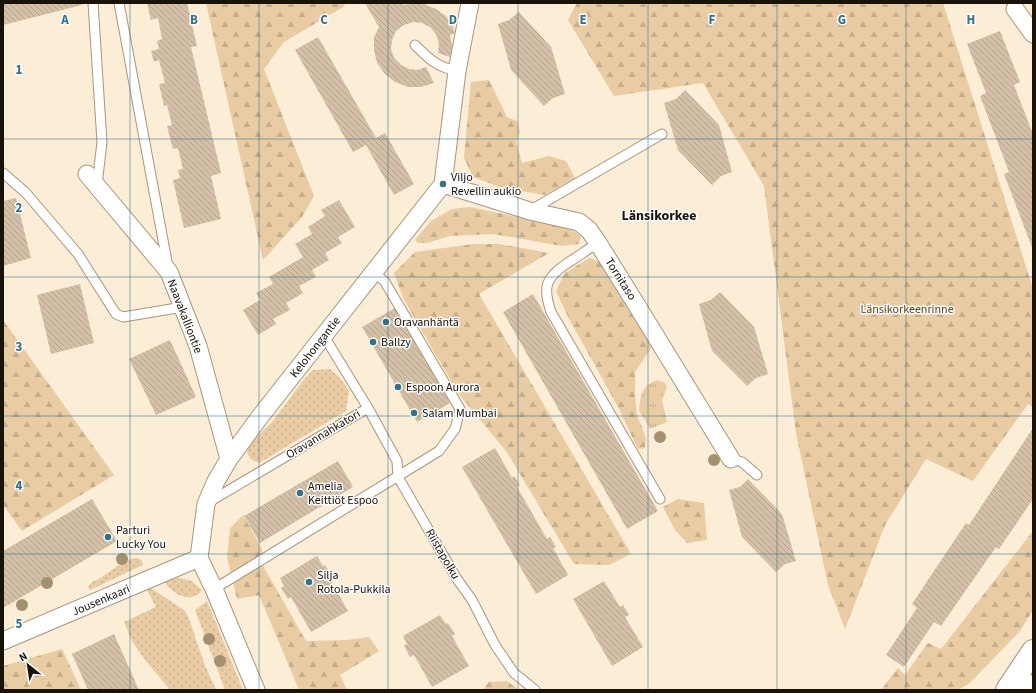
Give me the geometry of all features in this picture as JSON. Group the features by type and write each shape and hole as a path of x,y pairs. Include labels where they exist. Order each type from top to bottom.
{"main road":[{"path":"1007,690 1033,651"},
{"path":"1031,690 1033,686"}],"street":[{"path":"444,184 457,71 470,3"},
{"path":"1015,9 1033,34"},
{"name":"Naavakalliontie","path":"92,180 169,272 198,346 229,459"},
{"name":"Tornitaso","path":"444,184 530,211 579,222 589,230 731,459"},
{"name":"Kelohongantie","path":"199,558 206,504 216,481 229,459 444,184"},
{"path":"199,558 214,589 256,690"},
{"name":"Jousenkaari","path":"3,641 199,558"}],"lane":[{"path":"92,180 102,142 93,3"},
{"path":"119,3 169,272"},
{"path":"415,45 426,56 442,68 457,71"},
{"path":"530,211 662,134"},
{"path":"3,173 26,193 78,254 116,314 123,317 184,307"},
{"path":"598,243 555,271 548,281 546,292 547,302 551,312 660,499"},
{"path":"214,589 439,451 455,429 460,409 385,282 374,272"},
{"name":"Oravannahkatori","path":"206,504 368,408 324,336"},
{"name":"Riistapolku","path":"368,408 397,461 398,477 457,579 472,600 495,645 514,673 535,690"},
{"path":"731,459 742,462 757,475"}],"green space":[{"path":"206,3 343,3 345,6 284,42 264,69 314,196 302,217 263,260"},
{"name":"Länsikorkeenrinne","path":"577,3 943,3 1033,289 1033,407 1028,404 973,481 926,459 885,525 845,629 828,585 796,433 764,186 703,83 614,96 568,20"},
{"path":"489,80 507,117 517,121 520,132 516,142 522,163 549,156 566,161 575,178 545,195 502,188 473,177 464,158 471,82"},
{"path":"469,207 567,227 581,236 579,244 562,246 493,234 450,236 427,243 418,243 415,240 431,221 452,209"},
{"path":"473,244 499,244 549,253 479,294 631,554 609,565 574,564 506,451 458,393 404,300 394,273 415,252"},
{"path":"589,258 601,262 652,347 635,372 637,415 646,438 645,448 638,449 618,407 568,317 556,291 565,273"},
{"path":"3,320 114,475 22,531 3,505"},
{"path":"330,369 341,379 349,391 346,411 259,463 252,460 247,453 251,444 272,422 307,376 313,370"},
{"path":"657,380 665,383 667,387 662,400 667,422 650,429 639,410 641,395 648,385"},
{"path":"678,499 704,503 707,540 687,543 675,530 663,507"},
{"path":"243,515 262,549 262,564 306,641 347,640 369,637 379,651 340,675 347,690 299,690 259,595 237,599 227,557 230,528"},
{"path":"1033,531 1033,610 1020,631 970,683 958,690 881,690 898,668 905,675 928,643 941,649"},
{"path":"138,558 142,561 143,565 90,590 88,587 92,582 119,565 130,559"},
{"path":"180,578 192,581 202,590 193,597 182,596 172,590 165,582 171,579"},
{"path":"149,587 184,610 188,616 204,663 216,690 170,690 145,660 132,641 124,622 156,607 146,588"},
{"path":"207,601 243,690 225,690 195,610"},
{"path":"62,649 81,690 3,690 3,666"},
{"path":"507,681 519,690 483,690 489,682"}],"building":[{"path":"3,3 82,3 82,5 3,25"},
{"path":"147,3 187,3 197,46 191,47 221,173 211,176 221,219 184,228 173,180 180,178 178,170 183,169 178,148 173,149 167,126 172,125 167,105 164,106 159,84 165,83 159,60 154,62 151,51 159,49 157,41 162,39 158,18 151,20"},
{"path":"365,3 402,3 403,5 424,4 436,9 446,16 455,33 450,35 452,46 450,57 438,53 439,43 436,34 430,27 422,23 413,22 404,25 396,31 392,40 391,49 394,58 401,65 409,69 418,70 426,67 434,83 421,87 408,87 395,82 385,74 377,63 374,50 374,37 379,27"},
{"path":"519,12 551,47 565,94 553,98 544,106 511,70 498,24 509,20"},
{"path":"1000,31 1020,82 1014,85 1033,134 1033,250 1004,174 1009,172 980,96 986,93 967,44"},
{"path":"318,37 376,138 385,133 414,184 394,195 366,145 353,152 295,50"},
{"path":"685,90 719,125 732,172 721,176 712,185 678,150 664,103 676,99"},
{"path":"16,198 31,258 3,266 3,201"},
{"path":"339,200 355,227 338,237 342,243 325,253 329,260 312,270 316,277 299,286 303,293 286,303 290,310 273,319 276,324 258,335 243,310 260,300 256,293 273,284 269,277 303,257 295,244 312,234 308,227 325,216 321,210"},
{"path":"80,284 94,343 51,354 37,295"},
{"path":"720,292 754,327 768,374 756,378 747,386 712,351 699,304 711,300"},
{"path":"533,294 658,511 627,529 503,312"},
{"path":"395,308 450,403 417,422 362,327"},
{"path":"170,340 196,397 156,415 129,359"},
{"path":"1033,428 1033,499 999,549 996,547 941,626 934,622 904,667 886,655 917,608 912,604 966,523 969,525"},
{"path":"495,448 512,478 514,476 520,485 517,487 547,539 550,537 556,547 553,548 568,575 536,594 462,467"},
{"path":"338,461 353,487 260,543 244,516"},
{"path":"748,479 782,514 796,561 785,564 776,572 742,537 729,490 740,487"},
{"path":"92,499 117,541 3,608 3,551"},
{"path":"317,556 332,576 329,577 348,611 311,632 291,597 288,599 281,588 284,586 280,578"},
{"path":"604,581 620,607 623,605 629,615 625,617 643,647 612,666 573,599"},
{"path":"440,615 446,624 448,623 455,634 452,636 469,666 432,687 414,655 410,657 404,646 407,644 403,636"},
{"path":"114,634 139,690 88,690 72,654"}],"place":[{"name":"Viljo Revellin aukio","path":"443,184"},
{"name":"Oravanhäntä","path":"386,322"},
{"name":"Ballzy","path":"373,342"},
{"name":"Espoon Aurora","path":"398,387"},
{"name":"Salam Mumbai","path":"414,413"},
{"name":"Amelia Keittiöt Espoo","path":"300,493"},
{"name":"Parturi Lucky You","path":"108,537"},
{"name":"Silja Rotola-Pukkila","path":"309,582"}],"district":[{"name":"Länsikorkee","path":"659,215"}]}
